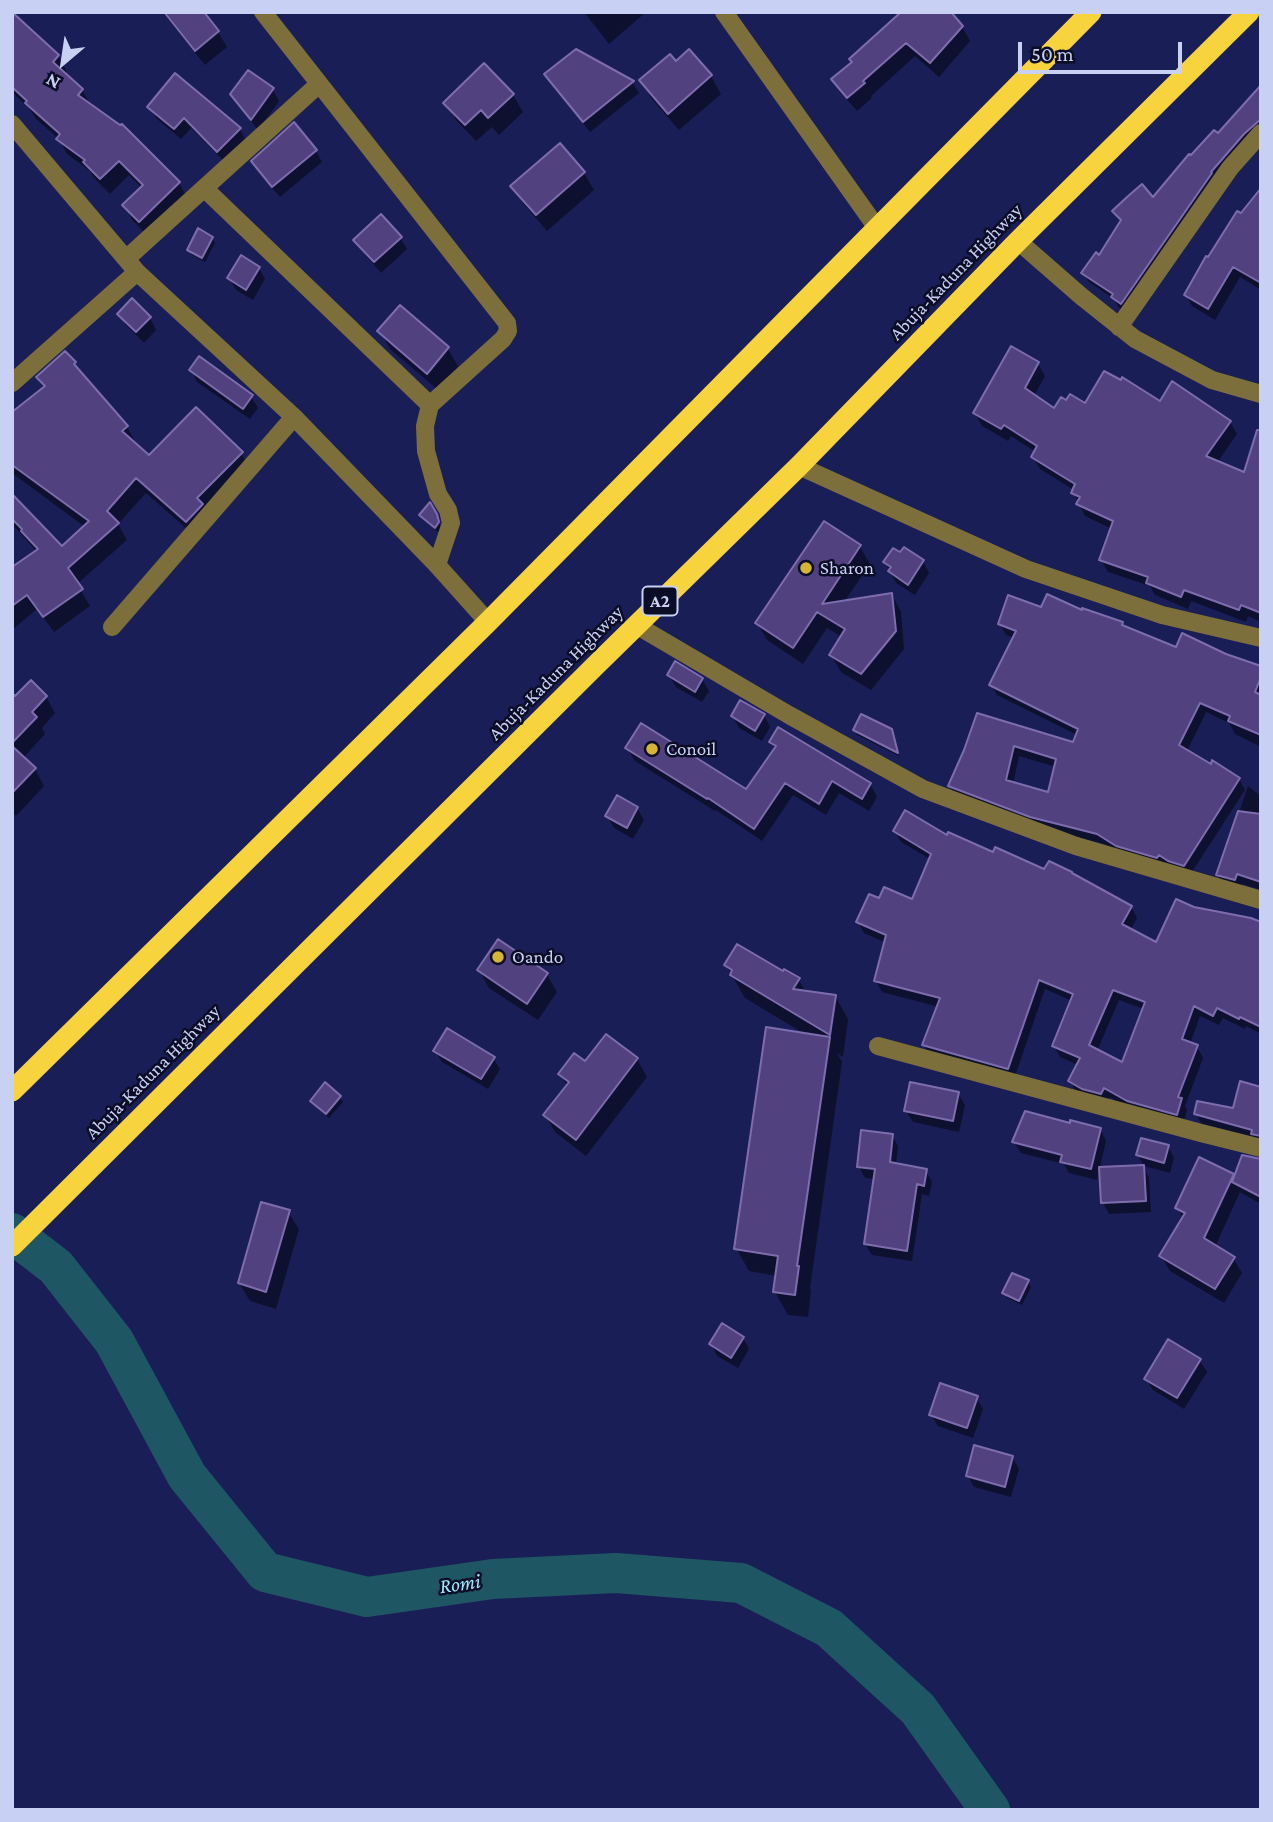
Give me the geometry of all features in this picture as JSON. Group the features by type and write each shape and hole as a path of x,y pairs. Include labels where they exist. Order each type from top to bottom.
{"highway":[{"path":"12,1091 488,622 1091,12"},
{"name":"Abuja-Kaduna Highway","path":"12,1246 799,466 1018,241 1249,12"}],"street":[{"path":"262,12 507,323 508,331 503,339 430,405 425,426 426,451 438,494 448,510 451,523 437,565"},
{"path":"724,12 877,228"},
{"path":"12,383 205,189 319,84"},
{"path":"12,124 132,265 294,417 437,565 488,622"},
{"path":"1119,327 1230,168 1261,133"},
{"path":"205,189 430,405"},
{"path":"1018,241 1135,339 1212,380 1261,394"},
{"path":"112,627 294,417"},
{"path":"799,466 1026,569 1162,615 1261,638"},
{"path":"636,625 789,715 923,789 1076,846 1261,900"},
{"path":"878,1046 1261,1148"}],"building":[{"path":"12,12 59,55 53,62 83,89 78,95 122,124 180,182 139,222 122,205 143,185 119,161 100,179 83,162 85,160 56,139 60,134 25,103 27,101 12,87"},
{"path":"164,12 204,12 219,31 195,51"},
{"path":"901,12 951,12 963,26 930,63 906,43 847,98 831,79 852,62 849,59"},
{"path":"576,49 634,81 583,122 544,74"},
{"path":"689,49 712,75 668,114 639,80 670,54 676,61"},
{"path":"484,63 514,94 488,118 481,110 465,125 443,103"},
{"path":"248,70 274,88 251,120 230,94"},
{"path":"175,73 241,128 217,152 184,118 174,129 147,107"},
{"path":"1261,85 1261,119 1211,172 1121,304 1111,297 1113,294 1081,273 1096,252 1099,255 1121,220 1112,211 1142,184 1153,197 1189,154 1191,155 1214,130 1218,133"},
{"path":"294,122 317,150 272,187 251,161"},
{"path":"560,143 585,172 536,215 510,186"},
{"path":"1261,188 1261,283 1233,267 1208,309 1184,295 1206,256 1208,257 1237,211 1241,213"},
{"path":"381,214 402,237 374,262 353,240"},
{"path":"198,228 213,237 202,258 187,250"},
{"path":"241,255 260,267 246,290 227,278"},
{"path":"132,298 151,317 136,332 117,314"},
{"path":"400,305 449,347 427,374 377,331"},
{"path":"1011,346 1039,362 1025,388 1054,408 1061,397 1066,400 1070,394 1085,403 1104,371 1121,380 1122,377 1160,401 1172,381 1231,421 1206,456 1244,472 1257,430 1261,430 1261,613 1241,605 1239,610 1184,590 1181,597 1146,583 1148,577 1099,560 1113,521 1076,504 1080,497 1071,493 1075,484 1031,457 1037,446 1004,425 1001,429 973,413"},
{"path":"65,351 128,426 122,431 149,455 196,407 243,452 197,498 203,504 186,522 136,478 107,511 119,523 68,568 83,589 43,617 27,595 12,606 12,567 38,549 12,519 12,494 62,546 89,521 12,465 12,412 45,386 36,377"},
{"path":"199,356 253,395 243,409 189,370"},
{"path":"430,502 439,522 435,528 419,515"},
{"path":"824,521 861,545 822,604 892,593 896,631 861,674 829,655 845,629 817,612 793,648 755,623"},
{"path":"904,547 924,560 908,585 888,571 891,567 883,562 893,548 900,552"},
{"path":"1047,594 1082,610 1123,622 1122,625 1176,647 1182,633 1226,654 1261,666 1261,677 1255,692 1261,695 1261,735 1228,721 1230,716 1200,703 1179,745 1211,764 1212,760 1240,778 1184,866 1159,855 1157,858 1116,846 1097,834 1030,817 948,786 977,713 1073,742 1078,729 989,685 1016,631 998,624 1008,595 1041,607","holes":["1014,746 1056,759 1048,792 1006,780"]},
{"path":"675,661 703,678 695,692 667,675"},
{"path":"31,680 47,696 32,712 37,717 12,743 12,693 15,696"},
{"path":"740,700 765,714 755,731 731,716"},
{"path":"861,714 892,729 898,753 853,730"},
{"path":"641,723 746,789 776,746 769,742 778,727 871,783 862,799 832,781 819,804 785,783 754,829 625,748"},
{"path":"12,746 36,768 12,793"},
{"path":"617,795 638,807 627,828 605,816"},
{"path":"905,810 947,835 948,832 993,852 995,847 1044,869 1049,861 1132,906 1122,924 1156,942 1176,899 1194,907 1261,922 1261,1027 1217,1008 1213,1016 1194,1006 1182,1039 1198,1045 1178,1097 1182,1098 1177,1115 1127,1101 1104,1088 1101,1094 1082,1089 1068,1081 1080,1058 1052,1046 1073,994 1039,980 1008,1069 922,1045 940,998 874,981 886,935 856,922 869,894 879,898 884,887 912,899 931,854 893,831","holes":["1113,990 1145,1002 1122,1062 1089,1045"]},
{"path":"1238,811 1261,814 1261,882 1237,874 1235,880 1216,875"},
{"path":"498,939 548,973 527,1004 477,970"},
{"path":"737,944 800,978 793,989 836,995 830,1035 730,975 732,970 724,965"},
{"path":"766,1027 830,1037 795,1295 773,1292 778,1256 734,1249"},
{"path":"447,1028 495,1057 481,1079 433,1051"},
{"path":"606,1034 638,1058 576,1140 543,1115 569,1082 558,1074 574,1053 585,1061"},
{"path":"1240,1081 1261,1087 1261,1136 1251,1134 1252,1130 1194,1114 1197,1101 1233,1108"},
{"path":"325,1082 341,1096 326,1114 310,1101"},
{"path":"910,1082 959,1092 953,1121 904,1111"},
{"path":"1025,1111 1101,1128 1091,1169 1060,1162 1062,1155 1012,1142"},
{"path":"861,1130 893,1134 890,1162 927,1169 924,1186 917,1184 907,1251 864,1244 875,1169 857,1167"},
{"path":"1141,1138 1169,1145 1164,1163 1136,1155"},
{"path":"1242,1155 1261,1159 1261,1197 1232,1182"},
{"path":"1199,1157 1234,1174 1204,1238 1235,1257 1215,1289 1159,1256 1185,1213 1175,1208"},
{"path":"1144,1165 1146,1201 1101,1203 1099,1167"},
{"path":"261,1202 290,1210 266,1292 238,1283"},
{"path":"1012,1273 1029,1280 1019,1301 1002,1293"},
{"path":"722,1323 744,1337 731,1358 709,1344"},
{"path":"1168,1339 1201,1359 1177,1398 1144,1379"},
{"path":"940,1383 978,1396 967,1428 929,1415"},
{"path":"974,1445 1013,1456 1005,1487 966,1476"}],"waterway":[{"name":"Romi","path":"12,1233 56,1267 114,1341 187,1476 265,1572 367,1597 493,1579 616,1573 741,1583 829,1628 918,1709 990,1810"}],"place":[{"name":"Sharon","path":"806,568"},
{"name":"Conoil","path":"652,749"},
{"name":"Oando","path":"498,957"}]}
